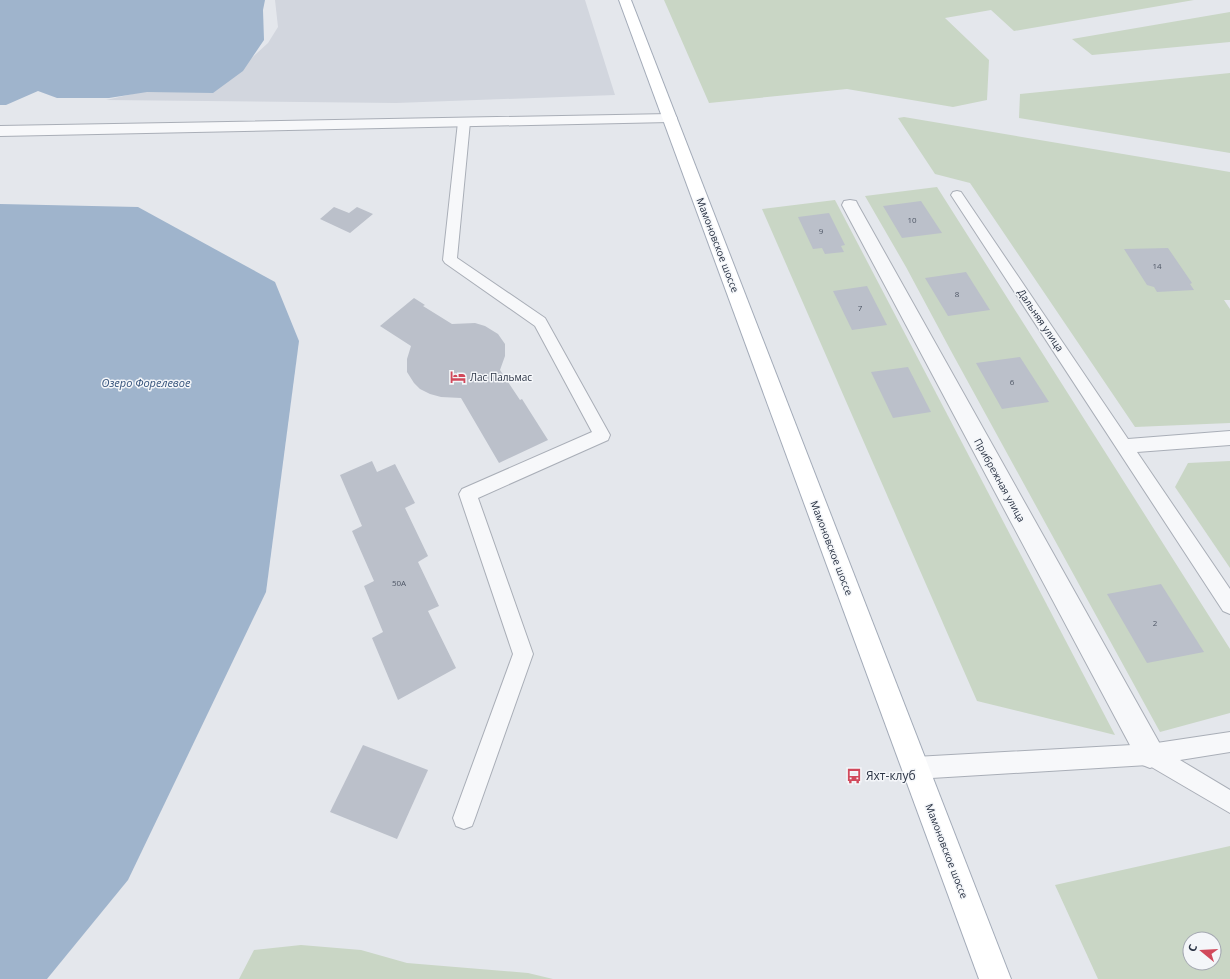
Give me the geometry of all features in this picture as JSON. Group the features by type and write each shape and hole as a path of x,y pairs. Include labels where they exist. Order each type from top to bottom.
{"main road":[{"name":"Мамоновское шоссе","path":"625,0 995,979"}],"street":[{"path":"0,131 670,118"},
{"name":"Прибрежная улица","path":"850,205 1150,754"}],"lane":[{"path":"464,122 450,260 540,322 602,435 468,494 523,654 464,818"},
{"name":"Дальняя улица","path":"957,195 1230,605"},
{"path":"1124,446 1230,438"},
{"path":"915,768 1150,754 1230,742"},
{"path":"1150,754 1230,802"}],"shaded area":[{"path":"275,0 585,0 615,95 396,103 106,100 150,90 231,77 268,43 278,27"}],"green space":[{"path":"664,0 1194,0 1014,31 991,10 945,18 989,60 987,100 953,107 847,89 709,103"},
{"path":"1230,12 1230,42 1092,55 1072,39"},
{"path":"1230,73 1230,153 1019,118 1020,94"},
{"path":"904,117 1230,172 1230,300 1224,300 1230,309 1230,423 1135,427 970,183 935,174 898,118"},
{"path":"937,187 1230,649 1230,713 1160,732 906,267 865,196"},
{"path":"835,200 1115,735 977,701 762,209"},
{"path":"1230,461 1230,568 1175,487 1188,463"},
{"path":"1230,846 1230,979 1098,979 1055,885"},
{"path":"301,945 361,950 407,963 528,973 553,979 239,979 254,950"}],"water":[{"path":"0,0 265,0 263,10 264,40 243,71 213,93 147,92 109,98 57,98 38,91 6,105 0,105"},
{"name":"Озеро Форелевое","path":"0,204 138,207 275,282 299,341 266,592 128,880 47,979 0,979"}],"building":[{"path":"921,201 942,233 902,238 883,206"},
{"path":"334,207 349,213 357,207 373,214 350,233 320,219"},
{"path":"829,213 845,245 841,246 844,252 825,254 822,248 813,249 798,217"},
{"path":"1168,248 1192,283 1190,284 1194,290 1157,292 1154,287 1147,285 1124,249"},
{"path":"966,272 990,310 948,316 925,278"},
{"path":"867,286 887,325 852,330 833,291"},
{"name":"Лас Пальмас","path":"414,298 425,305 423,306 452,324 475,323 485,326 498,334 505,344 505,356 500,370 520,400 522,399 548,440 499,463 461,398 441,397 430,394 420,389 414,383 407,372 407,359 411,346 380,326"},
{"path":"1020,357 1049,402 1002,409 976,363"},
{"path":"908,367 931,412 893,418 871,372"},
{"path":"372,461 377,472 395,464 415,503 405,508 428,556 418,562 439,606 428,611 456,668 398,700 372,638 383,632 364,586 374,581 352,531 362,526 340,475"},
{"path":"1161,584 1204,652 1147,663 1107,594"},
{"path":"363,745 428,770 397,839 330,812"}],"place":[{"name":"Лас Пальмас","path":"458,377"},
{"name":"Яхт-клуб","path":"854,776"}]}
